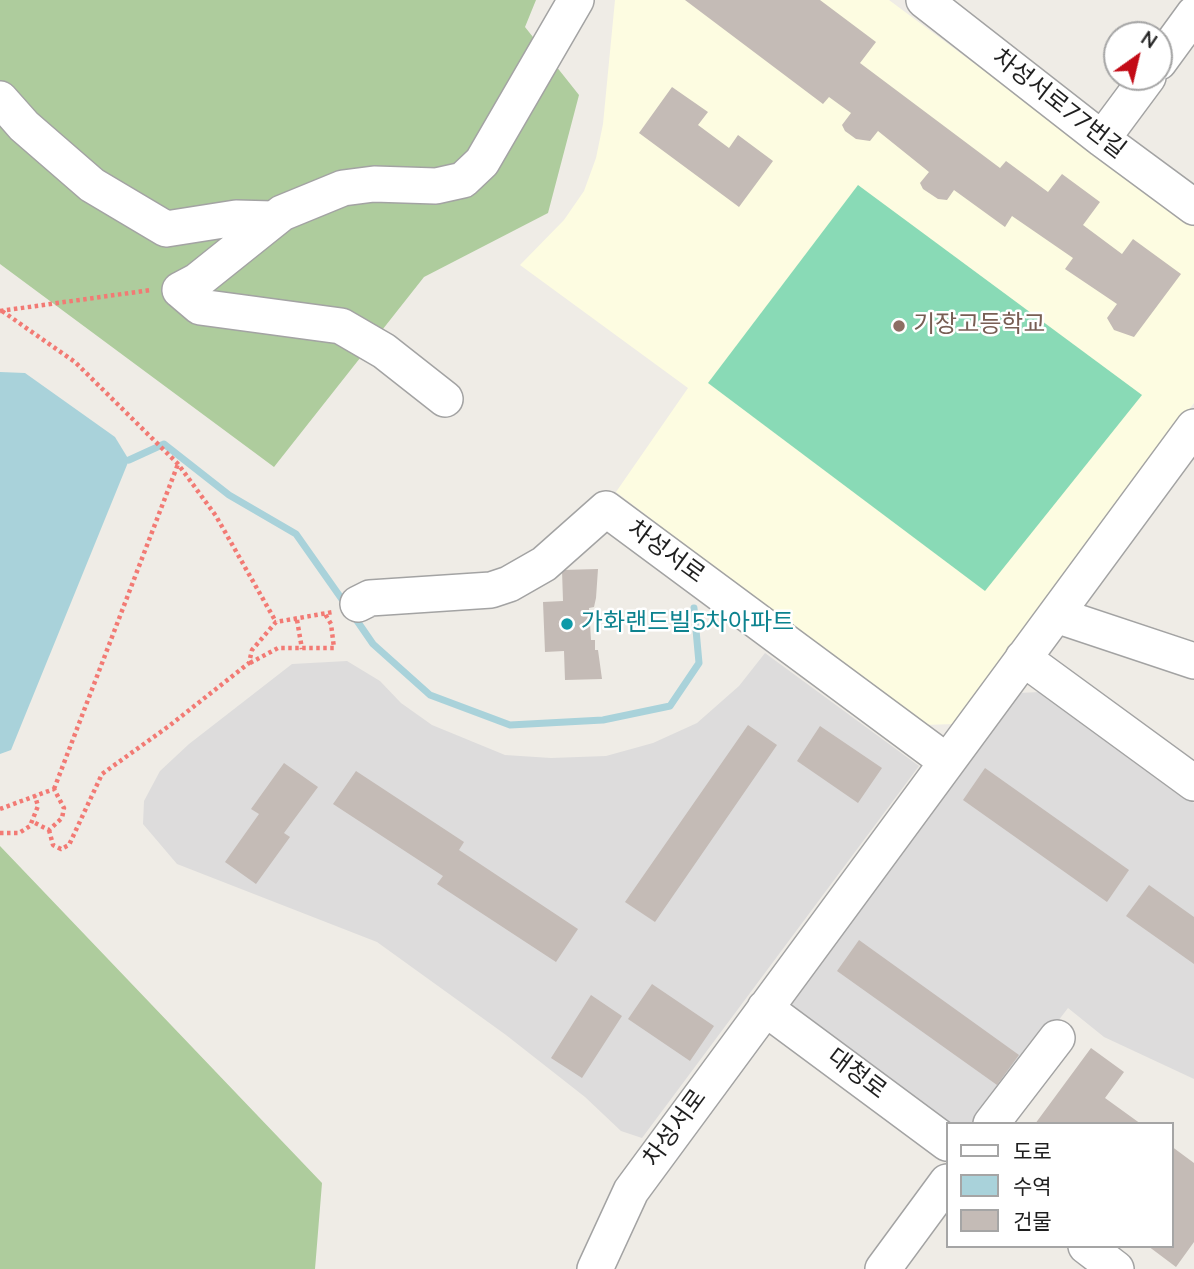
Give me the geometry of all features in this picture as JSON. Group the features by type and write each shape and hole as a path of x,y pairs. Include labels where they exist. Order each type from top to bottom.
{"street":[{"path":"180,290 197,282 274,219 343,188 374,184 436,186 463,180 482,162 576,0"},
{"name":"차성서로77번길","path":"924,0 1194,207"},
{"path":"1173,43 1194,14"},
{"path":"1102,139 1138,91"},
{"path":"0,99 24,126 92,185 166,229 236,218 274,219"},
{"path":"180,290 188,328"},
{"path":"180,290 200,307 341,326 384,351 445,400"},
{"name":"차성서로","path":"595,1269 631,1191 1194,427"},
{"name":"차성서로","path":"346,608 370,598 491,590 509,584 544,565 606,509 946,761"},
{"path":"1056,615 1194,661"},
{"path":"1023,659 1194,783"},
{"name":"대청로","path":"765,1007 946,1142"},
{"path":"993,1122 1057,1038"},
{"path":"883,1269 946,1183"},
{"path":"1089,1248 1116,1269"}],"path":[{"path":"1,311 156,289 180,290"},
{"path":"1,311 75,362 178,464 216,516 276,622"},
{"path":"49,830 62,818 64,808 54,789 178,464"},
{"path":"249,663 252,650 276,622 297,620 346,608"},
{"path":"33,822 49,830 53,845 61,849 69,845 102,774 249,663 278,648 334,648 331,624 325,614"},
{"path":"297,620 302,649"},
{"path":"0,809 54,789"},
{"path":"0,832 19,833 33,822 38,806 35,796"}],"shaded area":[{"name":"기장고등학교","path":"615,0 889,0 1194,227 1194,403 956,724 922,725 616,492 688,388 520,265 564,220 584,191 596,158 603,124"},
{"path":"765,653 919,766 642,1138 621,1131 585,1097 506,1035 377,942 177,864 143,824 144,801 160,771 189,744 292,664 347,661 380,681 401,703 432,725 505,755 551,758 606,756 653,743 697,723 739,686"},
{"path":"1041,692 1194,803 1194,1079 1104,1037 1068,1008 981,1122 946,1123 794,1012 791,999 1017,693"}],"green space":[{"path":"0,0 536,0 525,27 579,95 548,213 424,277 274,467 0,264"},
{"path":"858,185 1142,395 985,591 708,383"},
{"path":"0,846 322,1183 315,1269 0,1269"}],"water":[{"path":"0,372 25,373 115,437 129,460 11,750 0,754"}],"building":[{"path":"685,0 820,0 876,42 860,63 1000,168 1006,161 1048,192 1062,174 1100,202 1083,225 1122,254 1133,239 1181,274 1134,337 1114,330 1107,318 1117,304 1065,269 1073,258 1012,216 1005,227 954,190 947,200 938,199 923,189 920,183 929,172 878,131 870,141 856,139 845,131 842,125 851,113 829,97 823,104"},
{"path":"672,87 708,112 698,125 729,148 738,135 773,161 739,207 639,133"},
{"name":"가화랜드빌5차아파트","path":"598,569 594,607 589,608 591,640 595,640 595,650 598,650 602,679 565,680 564,651 545,652 543,602 563,601 562,570"},
{"path":"748,725 777,745 655,922 625,902"},
{"path":"820,726 882,768 858,803 797,761"},
{"path":"284,763 318,787 284,833 290,837 256,884 225,862 259,814 251,809"},
{"path":"985,768 1129,870 1107,902 963,800"},
{"path":"356,771 464,842 459,850 578,929 556,962 437,884 443,876 333,804"},
{"path":"1149,885 1194,917 1194,964 1126,916"},
{"path":"859,940 1019,1055 997,1085 837,971"},
{"path":"652,984 714,1026 690,1061 628,1019"},
{"path":"591,995 622,1016 582,1078 551,1058"},
{"path":"1091,1048 1124,1072 1105,1098 1138,1122 1036,1122"},
{"path":"1173,1147 1194,1163 1194,1242 1176,1267 1151,1248 1173,1248"}],"waterway":[{"path":"129,460 164,444 229,495 296,534 346,605"},
{"path":"353,615 373,644 430,695 510,725 603,720 670,706 699,663 694,608"}],"place":[{"name":"기장고등학교","path":"899,326"},
{"name":"가화랜드빌5차아파트","path":"567,624"}]}
